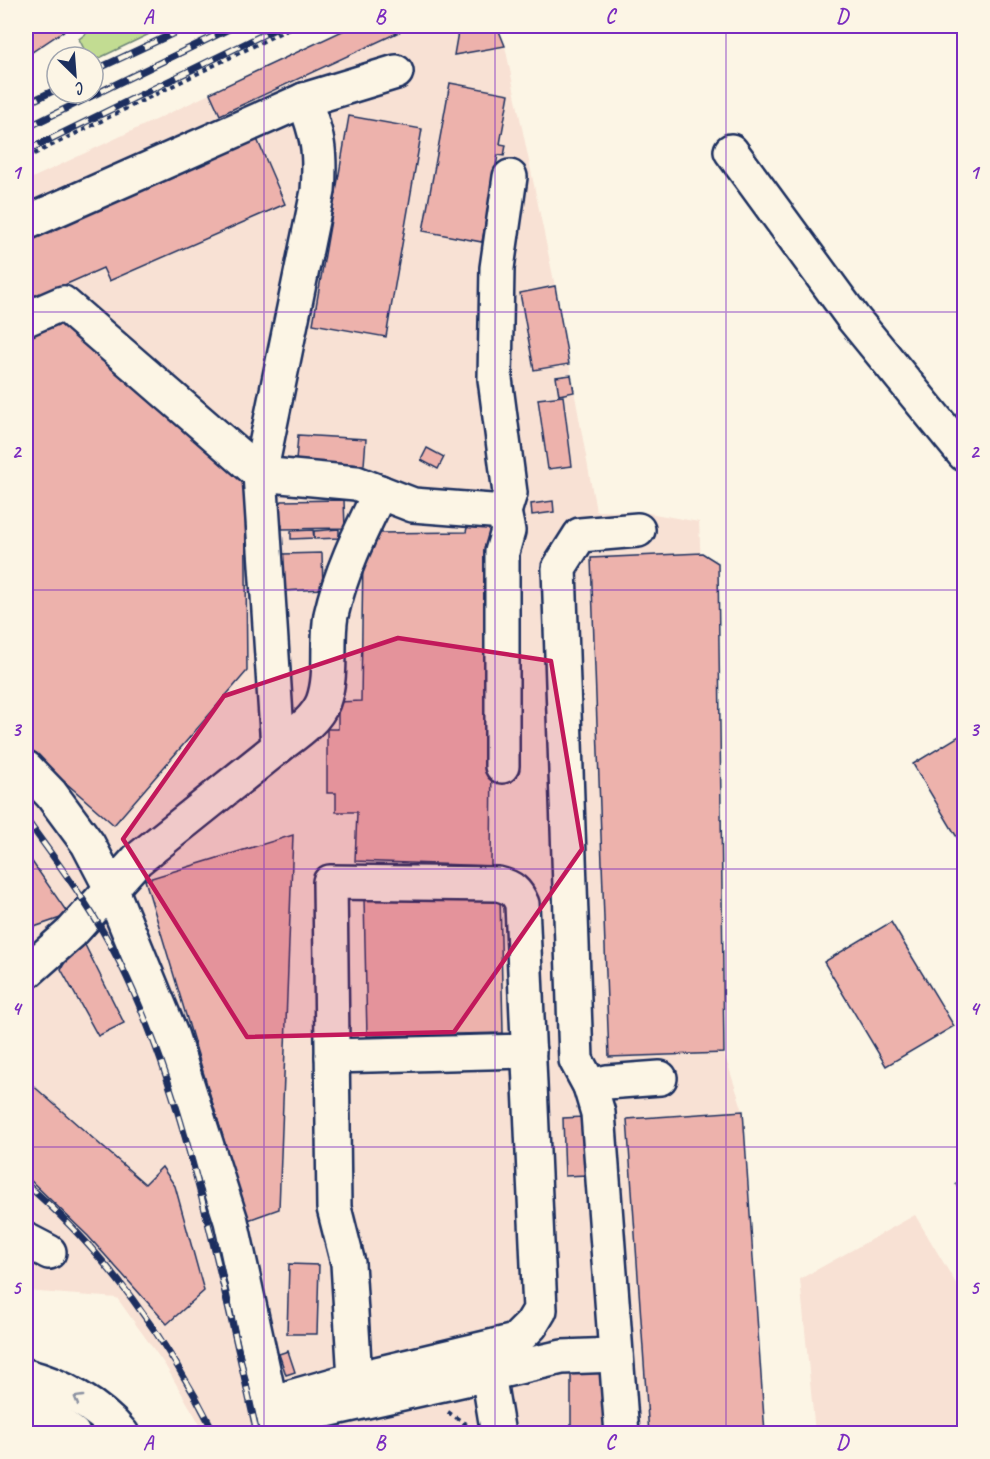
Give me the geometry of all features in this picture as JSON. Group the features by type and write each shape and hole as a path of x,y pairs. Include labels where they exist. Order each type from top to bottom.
{"main road":[{"path":"26,223 304,100 396,72"},
{"path":"278,747 260,474 318,191 320,160 316,129 304,100"},
{"path":"731,151 853,318 964,454"},
{"path":"502,766 502,552 508,531 504,512 510,493 495,379 496,268 510,177"},
{"path":"26,319 63,303 260,474 356,483 413,505 504,512"},
{"path":"26,971 70,933 137,860 308,723 322,703 329,666 331,618 344,566 380,492"},
{"path":"622,1434 598,1113 590,1086 576,1060 560,568 580,535 638,530"},
{"path":"26,768 51,794 88,844 111,888 172,1037 231,1221 270,1424"},
{"path":"270,1424 355,1379 515,1341 531,1325 540,1310 522,904 518,893 508,886 330,882 334,1208 348,1263 355,1379"},
{"path":"332,1056 529,1052"},
{"path":"590,1086 606,1082 660,1078"},
{"path":"270,1424 562,1357 616,1355"},
{"path":"488,1374 498,1434"},
{"path":"26,1376 72,1395 106,1417 122,1434"},
{"path":"26,1407 57,1422 73,1434"}],"path":[{"path":"26,158 294,26"}],"highlighted area":[{"path":"398,638 551,661 582,849 454,1032 247,1037 123,839 224,696"}],"shaded area":[{"path":"353,26 497,26 505,46 555,286 596,511 643,512 699,522 724,1053 743,1111 765,1433 205,1433 165,1365 117,1298 26,1291 26,181"},
{"path":"915,1215 964,1297 964,1433 815,1433 800,1279"}],"green space":[{"path":"96,26 166,26 105,55 105,45 82,45 79,39"}],"building":[{"path":"26,26 71,26 26,56"},
{"path":"353,26 412,26 220,115 210,93"},
{"path":"459,26 497,26 505,46 454,55"},
{"path":"450,83 509,94 500,144 506,145 504,156 498,155 482,242 423,231"},
{"path":"349,116 422,129 386,337 313,324"},
{"path":"254,132 285,204 109,281 103,268 26,302 26,242 81,218 77,209"},
{"path":"555,286 569,364 534,370 520,293"},
{"path":"56,314 245,471 247,671 114,825 26,748 26,696 29,691 26,688 26,327"},
{"path":"571,375 574,392 559,395 556,377"},
{"path":"563,396 572,466 548,469 538,399"},
{"path":"298,435 366,439 364,465 296,461"},
{"path":"427,448 444,457 438,469 421,460"},
{"path":"344,500 345,528 282,529 282,525 278,524 277,508 282,501"},
{"path":"553,501 554,512 532,515 531,504"},
{"path":"468,524 494,524 491,866 355,861 357,812 336,812 336,793 327,793 327,729 338,729 338,702 361,701 363,555 377,533 466,532"},
{"path":"339,529 339,538 314,539 314,531"},
{"path":"313,530 314,538 291,539 291,531"},
{"path":"322,553 323,589 283,591 282,554"},
{"path":"702,553 718,563 724,1053 609,1057 591,558"},
{"path":"964,733 964,849 913,764"},
{"path":"293,835 279,1209 248,1220 145,880"},
{"path":"26,853 69,915 34,927 26,917"},
{"path":"500,895 503,1033 367,1036 364,898"},
{"path":"891,922 954,1026 886,1066 824,962"},
{"path":"82,939 124,1023 98,1036 61,969 77,942"},
{"path":"30,1083 145,1184 162,1167 175,1186 204,1291 167,1324 88,1236 26,1176 26,1088"},
{"path":"743,1111 765,1434 649,1434 627,1119"},
{"path":"584,1117 587,1175 565,1176 563,1118"},
{"path":"964,1179 964,1199 956,1184"},
{"path":"289,1264 319,1265 317,1334 287,1334"},
{"path":"288,1351 295,1372 286,1375 279,1354"},
{"path":"571,1372 604,1372 604,1434 571,1434"}],"railway":[{"path":"105,65 189,26"},
{"path":"26,128 235,26"},
{"path":"26,151 281,26"},
{"path":"26,104 45,95"},
{"path":"26,819 99,925 120,963 146,1021 187,1142 257,1434"},
{"path":"26,1184 82,1238 132,1299 177,1365 215,1434"}]}
